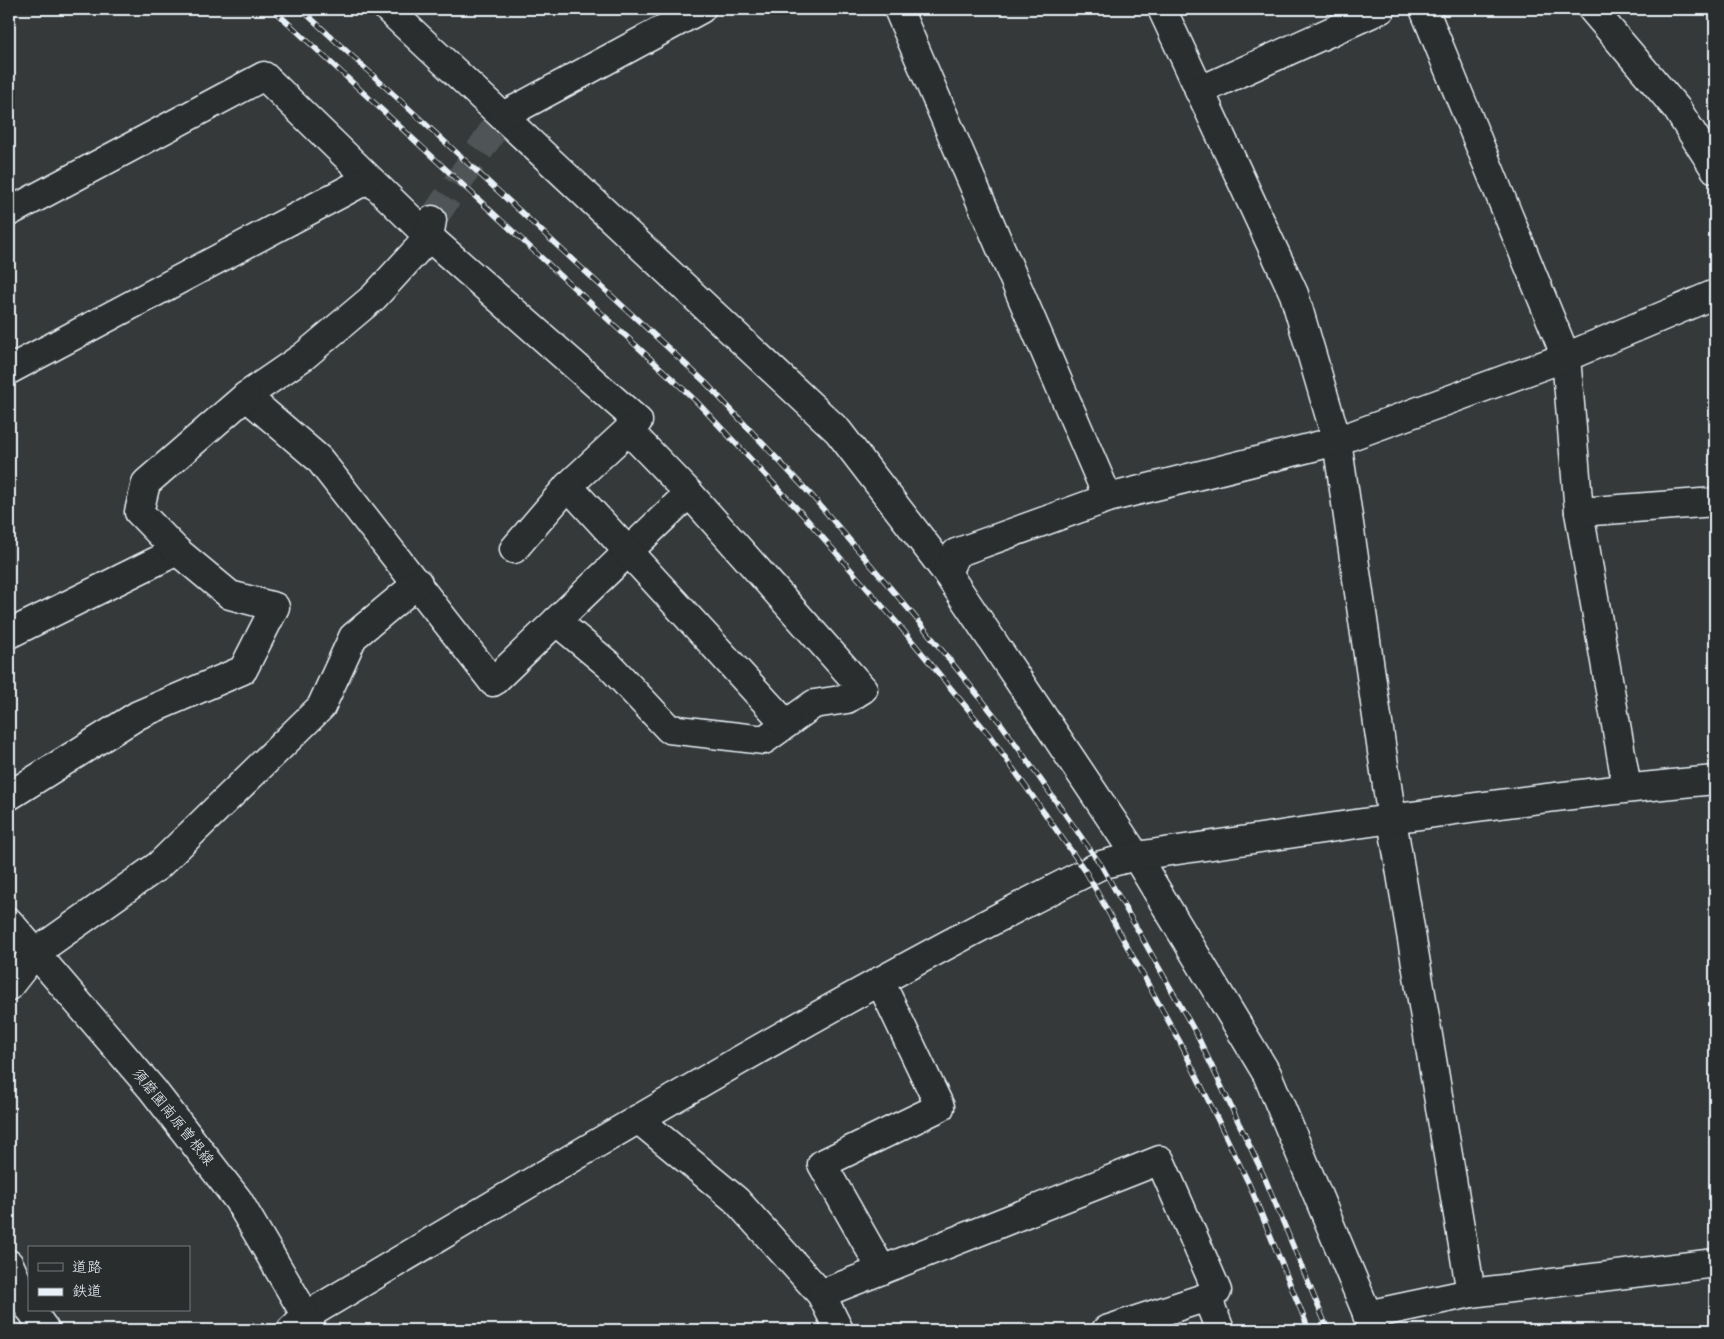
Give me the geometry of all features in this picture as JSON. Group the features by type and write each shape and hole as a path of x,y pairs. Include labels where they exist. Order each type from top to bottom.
{"street":[{"path":"388,9 838,431 947,574 1136,856 1267,1074 1370,1322 1471,1293 1715,1263"},
{"path":"503,116 700,9"},
{"path":"898,9 1108,498"},
{"path":"1162,9 1294,294 1338,440 1392,820 1471,1293"},
{"path":"1199,91 1381,9"},
{"path":"1424,9 1566,357 1579,512 1627,788"},
{"path":"1592,9 1677,109 1715,169"},
{"path":"9,212 264,76 368,179 430,229 638,421 568,486 514,549"},
{"path":"9,370 368,179"},
{"path":"9,796 138,715 242,670 275,606 230,595 177,551 139,512 146,483 246,396 304,356 374,297 430,229"},
{"path":"947,574 956,553 1108,498 1338,440 1566,357 1715,294"},
{"path":"246,396 319,459 418,583 492,682 689,493"},
{"path":"556,621 609,665 669,729 764,740 814,704 847,700 863,689 689,493 628,430"},
{"path":"568,486 786,724"},
{"path":"1579,512 1715,502"},
{"path":"9,634 177,551"},
{"path":"9,986 35,953 158,866 321,707 353,637 418,583"},
{"path":"303,1326 638,1120 880,981 1101,865 1136,856 1392,820 1627,788 1715,780"},
{"name":"須磨園南原曽根線","path":"9,922 152,1089 238,1200 303,1326"},
{"path":"880,981 940,1107 822,1164 882,1270"},
{"path":"638,1120 736,1200 821,1294 839,1330"},
{"path":"821,1294 1160,1160 1217,1291 1207,1297 1106,1330"},
{"path":"9,1264 28,1305"},
{"path":"1207,1297 1220,1330"},
{"path":"32,1312 44,1330"}],"tunnel":[{"path":"432,220 503,116"}],"railway":[{"path":"273,9 695,400 804,516 898,624 990,736 1086,872 1180,1042 1249,1184 1309,1330"},
{"path":"301,9 705,382 812,496 911,612 1002,725 1101,865 1197,1035 1264,1176 1328,1330"}]}
